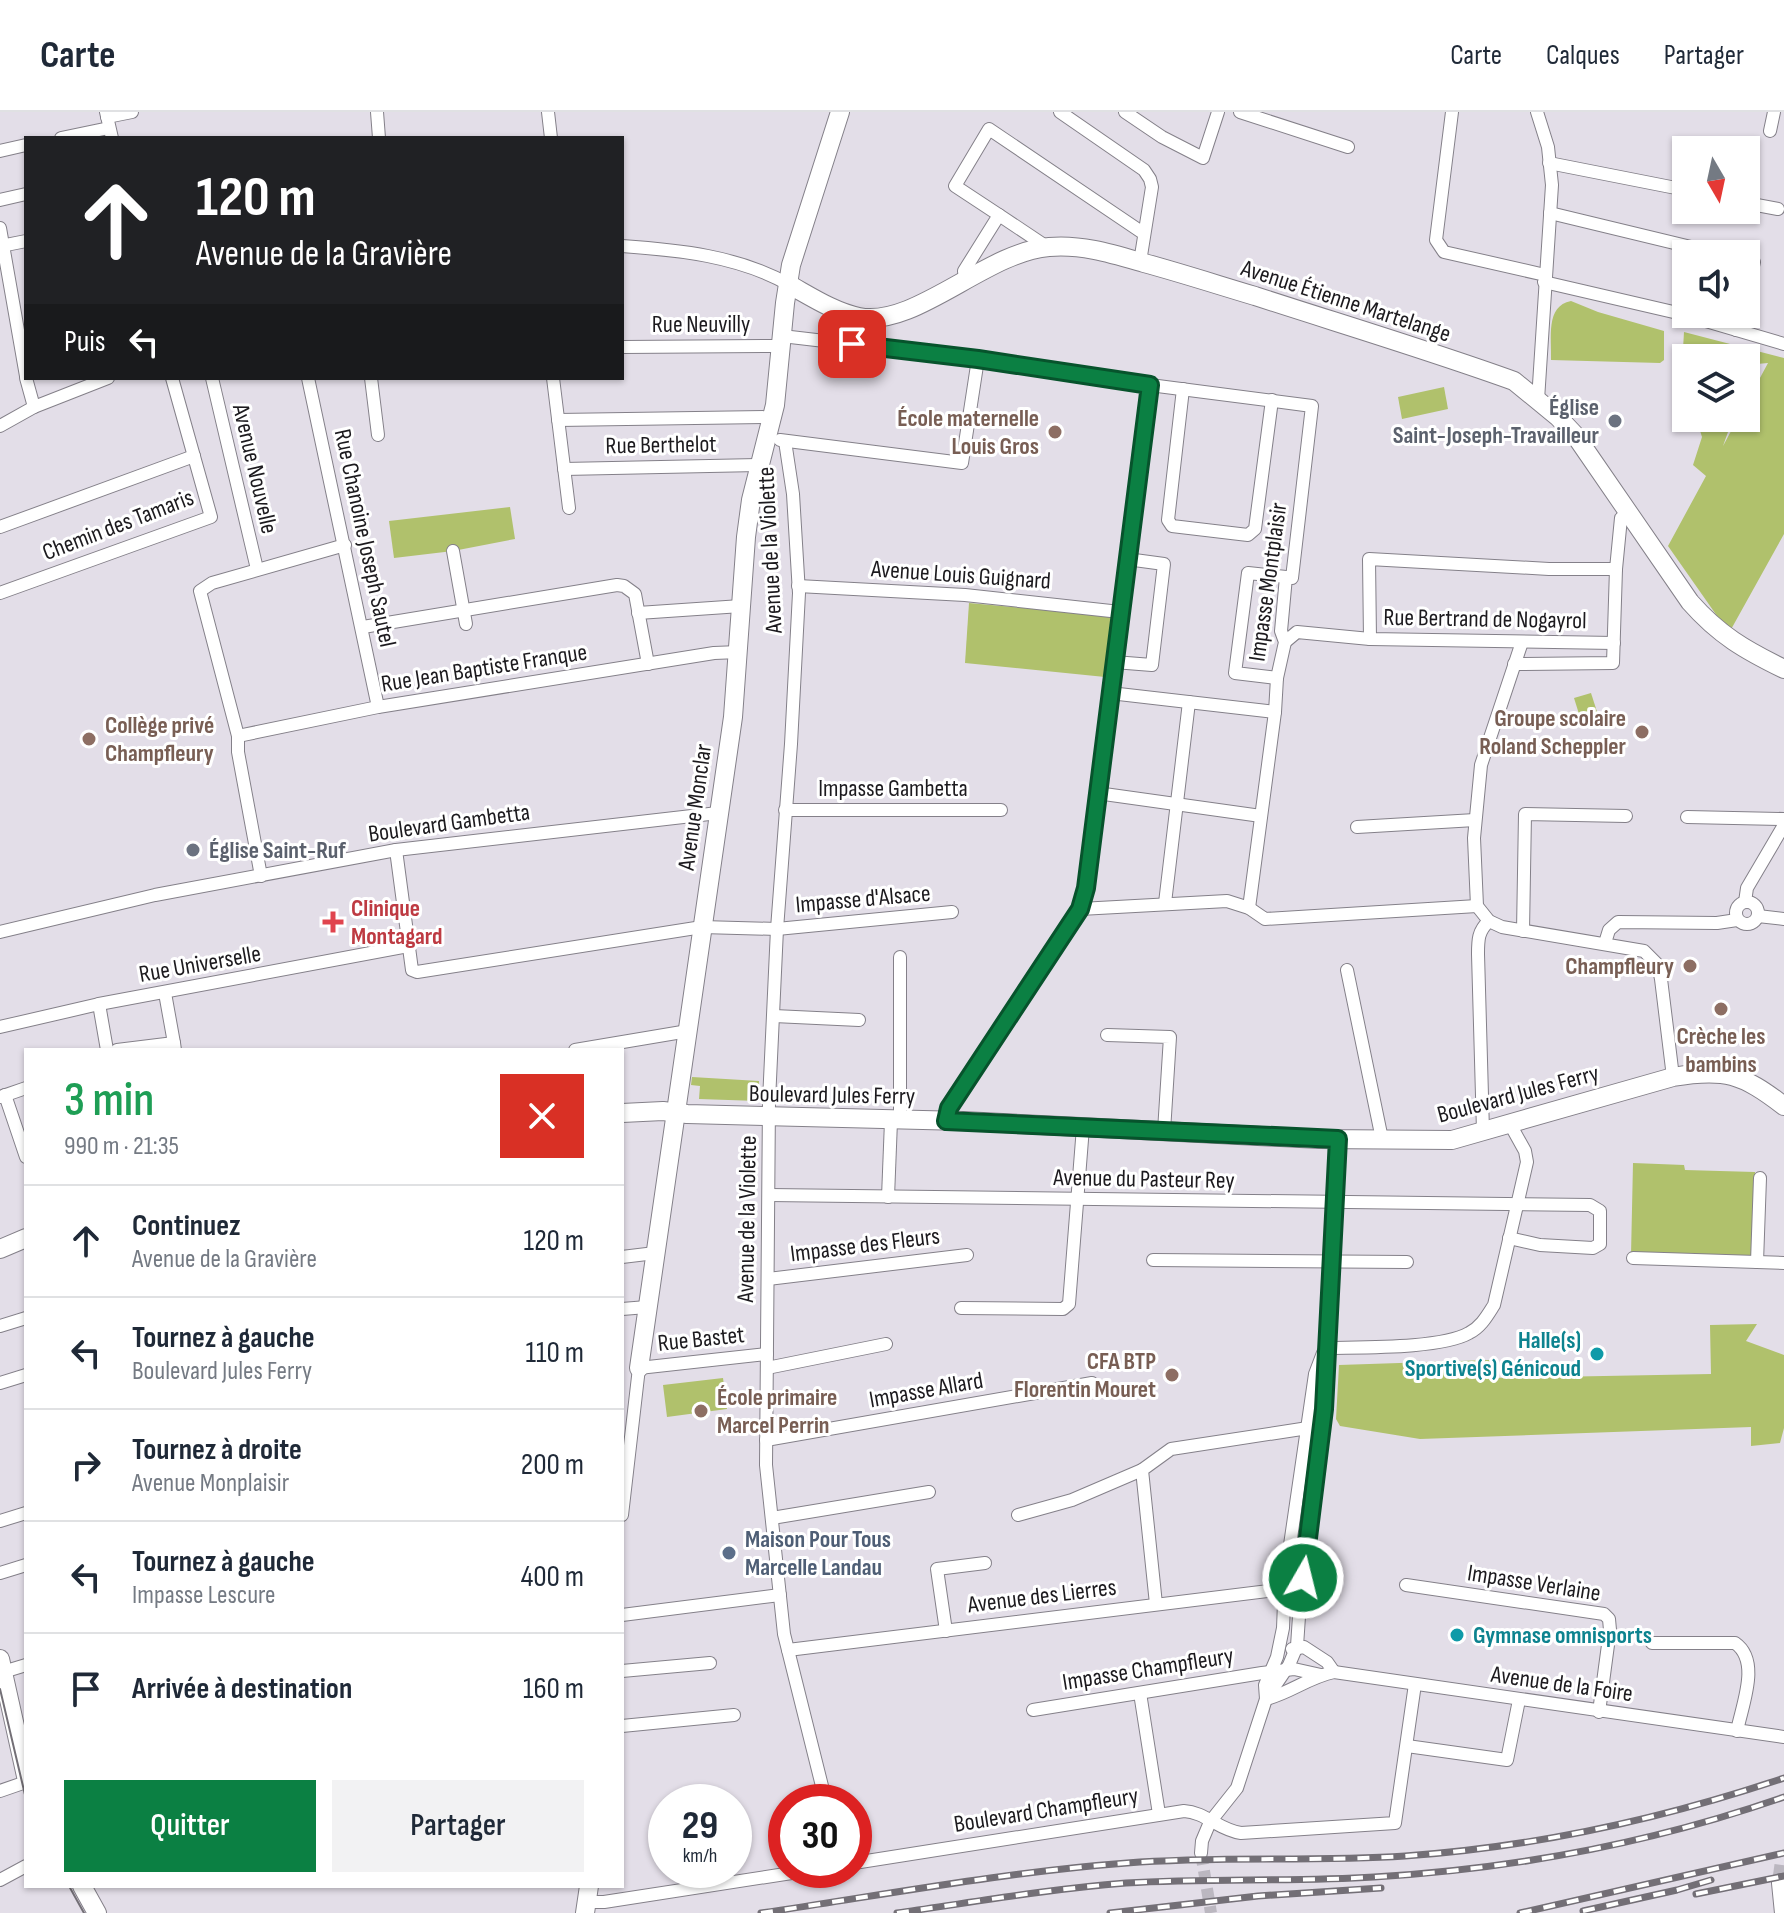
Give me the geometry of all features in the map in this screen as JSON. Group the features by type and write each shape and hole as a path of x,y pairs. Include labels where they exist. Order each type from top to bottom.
{"street":[{"path":"68,136 109,124 132,112"},
{"path":"377,112 379,136"},
{"path":"548,112 551,136"},
{"name":"Avenue Monclar","path":"624,1498 647,1307 733,717 746,537 758,465 775,431 788,284 840,112"},
{"path":"1060,112 1144,170 1152,187 1140,262"},
{"path":"1125,112 1162,137 1203,158 1218,112"},
{"path":"1240,112 1348,147"},
{"path":"1452,112 1436,240 1444,252 1784,344"},
{"path":"1537,112 1552,185 1538,400"},
{"path":"1770,131 1774,112"},
{"path":"1047,247 955,186 989,129 1143,233"},
{"path":"0,151 24,145"},
{"path":"1549,163 1672,187"},
{"path":"0,200 24,194"},
{"path":"1760,206 1778,209"},
{"path":"1550,213 1672,242"},
{"path":"965,279 964,271 999,215"},
{"path":"0,228 24,355"},
{"path":"1,246 24,241"},
{"path":"624,246 712,257 768,273 788,284"},
{"name":"Avenue Étienne Martelange","path":"788,284 842,311 876,319 901,314 1004,259 1047,247 1084,248 1140,262 1514,381 1575,435 1690,602 1716,630 1754,655 1784,669"},
{"path":"10,293 24,290"},
{"name":"Rue Neuvilly","path":"624,347 781,341 978,359 1312,406"},
{"path":"558,420 775,431 962,463 978,359"},
{"path":"27,380 34,407"},
{"path":"0,426 34,407 103,380"},
{"name":"Chemin des Tamaris","path":"0,593 211,517 173,380"},
{"name":"Avenue Nouvelle","path":"212,380 257,569"},
{"name":"Rue Chanoine Joseph Sautel","path":"308,380 378,707"},
{"path":"371,380 378,435"},
{"path":"553,380 569,508"},
{"path":"946,1121 949,1108 1080,909 1086,888 1150,385"},
{"path":"1183,389 1168,520 1172,526 1248,535 1255,529 1272,400"},
{"name":"Impasse Montplaisir","path":"1249,908 1277,678 1285,642 1281,631 1286,577 1292,578 1312,406"},
{"name":"Avenue de la Violette","path":"775,431 793,494 798,586 769,1118 766,1465 784,1634 822,1784"},
{"path":"0,527 194,456"},
{"name":"Rue Berthelot","path":"564,469 758,465"},
{"name":"Rue Bertrand de Nogayrol","path":"1616,569 1549,569 1369,559 1370,639 1614,643 1621,518 1629,512"},
{"path":"261,876 238,752 238,736 200,591 212,583 345,545"},
{"path":"453,551 466,624"},
{"path":"1114,662 1152,665 1164,564 1127,559"},
{"path":"1277,678 1235,673 1248,573 1286,577"},
{"path":"363,627 617,585 635,594 648,664"},
{"name":"Avenue Louis Guignard","path":"798,586 965,595 1120,612"},
{"path":"638,613 741,606"},
{"path":"1285,642 1297,632 1370,639"},
{"path":"1522,642 1481,765 1474,838 1477,906 1489,921 1502,927 1644,951 1658,965 1673,1077"},
{"path":"1514,664 1613,663 1614,643"},
{"name":"Rue Jean Baptiste Franque","path":"238,736 378,707 739,652"},
{"path":"1110,693 1275,712"},
{"path":"1165,903 1189,702"},
{"path":"1097,793 1261,816"},
{"name":"Impasse Gambetta","path":"785,810 1001,810"},
{"name":"Boulevard Gambetta","path":"0,932 155,895 396,850 718,813"},
{"path":"1523,931 1525,814 1626,816"},
{"path":"1687,817 1784,822 1747,888 1745,902 1736,909 1737,920"},
{"path":"1357,827 1475,820"},
{"path":"396,850 412,970 417,972 702,927"},
{"path":"1080,909 1227,901 1249,908 1265,919 1477,906"},
{"path":"1745,902 1755,905 1758,916"},
{"name":"Impasse d'Alsace","path":"702,927 777,929 952,912"},
{"path":"1605,943 1609,930 1618,922 1717,923 1737,920 1750,924 1758,916"},
{"path":"1758,916 1784,919"},
{"path":"1483,1131 1478,937 1489,921"},
{"name":"Rue Universelle","path":"0,1027 99,1004 408,946"},
{"path":"888,1197 895,1121 900,957"},
{"path":"1347,970 1382,1139"},
{"path":"165,993 175,1047"},
{"path":"99,1004 107,1048"},
{"path":"774,1016 859,1020"},
{"path":"587,1048 688,1031"},
{"path":"1107,1035 1170,1037 1164,1131"},
{"name":"Boulevard Jules Ferry","path":"624,1113 946,1121 1338,1139 1452,1140 1673,1077 1723,1072 1746,1081 1784,1106"},
{"path":"24,1089 3,1096 24,1152"},
{"path":"1326,1348 1399,1346 1450,1340 1469,1334 1484,1323 1494,1305 1527,1162 1525,1151 1510,1124"},
{"path":"961,1308 1063,1309 1069,1304 1083,1127"},
{"path":"1201,1853 1210,1822 1237,1788 1266,1699 1297,1646 1301,1587 1324,1409 1338,1139"},
{"path":"1757,1262 1760,1178"},
{"name":"Avenue du Pasteur Rey","path":"769,1195 1590,1205 1600,1211 1600,1244 1593,1248 1540,1245 1509,1238"},
{"path":"0,1249 24,1239"},
{"path":"624,1257 655,1253"},
{"name":"Impasse des Fleurs","path":"768,1279 967,1255"},
{"path":"1633,1258 1784,1263"},
{"path":"1153,1260 1407,1262"},
{"path":"624,1309 647,1307"},
{"path":"0,1326 24,1319"},
{"path":"767,1368 886,1344"},
{"path":"1266,1699 1265,1685 1277,1657 1283,1628 1315,1374 1326,1348"},
{"name":"Rue Bastet","path":"639,1368 767,1354"},
{"path":"0,1383 24,1376"},
{"name":"Impasse Allard","path":"766,1440 1092,1383"},
{"path":"1018,1515 1072,1500 1142,1470 1171,1449 1308,1428"},
{"path":"1142,1470 1156,1604"},
{"path":"772,1518 929,1492"},
{"path":"0,1521 24,1514"},
{"path":"946,1631 937,1569 985,1563"},
{"path":"0,1573 24,1566"},
{"name":"Impasse Verlaine","path":"1406,1585 1604,1614 1609,1619 1610,1630 1599,1712"},
{"name":"Avenue des Lierres","path":"788,1650 1301,1587"},
{"path":"624,1615 780,1595"},
{"path":"1652,1643 1735,1643 1743,1649 1749,1668 1737,1731"},
{"path":"1277,1657 1297,1646 1304,1647 1327,1662 1334,1672"},
{"path":"624,1671 710,1663"},
{"path":"24,1665 2,1665 20,1724 24,1757"},
{"name":"Avenue de la Foire","path":"1270,1672 1303,1670 1321,1675"},
{"name":"Impasse Champfleury","path":"1033,1710 1270,1672"},
{"name":"Avenue de la Foire","path":"1266,1699 1334,1672 1784,1737"},
{"path":"1415,1684 1407,1746 1507,1760 1519,1700"},
{"path":"1140,1693 1159,1814"},
{"path":"624,1726 734,1715"},
{"name":"Boulevard Champfleury","path":"872,1860 1159,1814 1195,1812 1221,1829 1241,1833 1395,1823 1407,1746"},
{"path":"0,1791 24,1783"},
{"path":"0,1880 24,1867"},
{"path":"587,1900 604,1902 768,1877"},
{"path":"1781,1883 1784,1913"},
{"path":"89,1888 97,1913"}],"green space":[{"path":"1571,301 1664,331 1664,360 1660,363 1551,360 1554,316 1557,309"},
{"path":"1684,332 1730,344 1683,344"},
{"path":"1760,352 1784,358 1784,534 1729,633 1668,546 1706,476 1693,465 1702,437 1700,432 1728,432 1723,446 1730,432 1760,432 1760,378 1768,363 1760,364"},
{"path":"1444,387 1448,409 1402,419 1398,397"},
{"path":"510,507 515,539 394,558 389,521"},
{"path":"969,603 1111,616 1105,677 965,663"},
{"path":"1591,693 1600,721 1583,727 1574,698"},
{"path":"692,1077 759,1081 758,1101 699,1099 700,1086 691,1085"},
{"path":"1633,1163 1684,1165 1685,1170 1755,1172 1752,1256 1631,1255"},
{"path":"1757,1324 1746,1341 1784,1355 1784,1428 1780,1443 1751,1446 1751,1427 1420,1439 1340,1426 1336,1419 1339,1365 1490,1360 1490,1378 1711,1374 1710,1325"},
{"path":"723,1378 727,1409 667,1417 663,1385"}],"tunnel":[{"path":"1201,1853 1211,1913"},
{"path":"1781,1883 1784,1861"}],"tram line":[{"path":"0,1689 24,1791"},
{"path":"70,1888 84,1913"}],"railway":[{"path":"761,1913 1081,1867 1162,1861 1405,1856 1501,1846 1644,1818 1784,1778"},
{"path":"897,1913 1126,1883 1343,1878 1479,1868 1633,1840 1684,1828 1784,1797"},
{"path":"1520,1913 1784,1853"},
{"path":"1696,1894 1784,1876"},
{"path":"1583,1911 1711,1880"},
{"path":"1110,1913 1258,1896 1381,1888"}],"place":[{"name":"Église Saint-Joseph-Travailleur","path":"1615,421"},
{"name":"École maternelle Louis Gros","path":"1055,432"},
{"name":"Groupe scolaire Roland Scheppler","path":"1642,732"},
{"name":"Collège privé Champfleury","path":"89,739"},
{"name":"Église Saint-Ruf","path":"193,850"},
{"name":"Clinique Montagard","path":"333,922"},
{"name":"Champfleury","path":"1690,966"},
{"name":"Crèche les bambins","path":"1721,1009"},
{"name":"Halle(s) Sportive(s) Génicoud","path":"1597,1354"},
{"name":"CFA BTP Florentin Mouret","path":"1172,1375"},
{"name":"École primaire Marcel Perrin","path":"701,1411"},
{"name":"Maison Pour Tous Marcelle Landau","path":"729,1553"},
{"name":"Gymnase omnisports","path":"1457,1635"}],"route":[{"path":"852,344 1150,385 1086,888 1080,909 949,1108 946,1121 1338,1139 1327,1374 1303,1578"}]}
